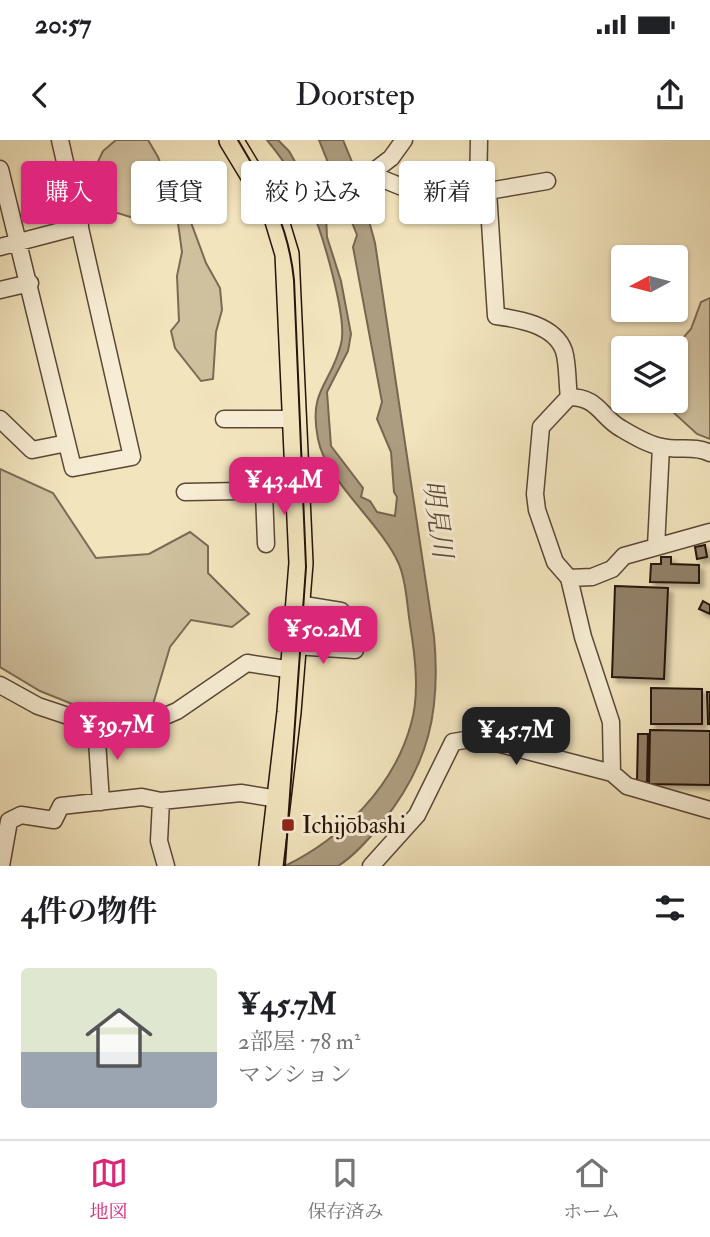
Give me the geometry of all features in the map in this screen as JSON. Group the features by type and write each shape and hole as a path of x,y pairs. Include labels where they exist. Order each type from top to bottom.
{"highway":[{"path":"231,140 244,161"},
{"path":"266,865 278,799 293,670 301,563 286,254 278,224"}],"street":[{"path":"0,169 4,200 30,283 73,468 132,457 60,140"},
{"path":"385,162 404,140"},
{"path":"479,140 481,161"},
{"path":"495,189 547,181"},
{"path":"486,224 496,316 540,327 555,338 564,351 569,397"},
{"path":"0,247 80,226"},
{"path":"0,290 30,283"},
{"path":"612,773 611,722 583,638 569,578 555,562 537,510 535,494 541,427 569,397 580,397 602,408 619,428 661,447 703,450 710,453"},
{"path":"0,419 32,450 67,443"},
{"path":"224,419 295,419"},
{"path":"656,547 661,447"},
{"path":"185,492 299,490"},
{"path":"264,492 267,544"},
{"path":"569,578 592,577 612,569 624,556 710,532"},
{"path":"298,604 341,611"},
{"path":"295,646 355,650"},
{"path":"0,685 38,706 107,729 136,728 159,720 247,663 293,670"},
{"path":"96,725 101,802"},
{"path":"371,866 417,815 453,742 459,739 477,738 612,773 627,786 710,810"},
{"path":"1,866 9,821 21,814 54,820 61,806 142,797 161,802 241,793 278,799"},
{"path":"161,802 159,841 166,866"}],"shaded area":[{"path":"116,140 148,140 158,157 159,161 131,161 131,217 117,213 117,161 98,161 103,151"},
{"path":"267,140 278,140 295,161 283,161"},
{"path":"319,140 343,140 352,161 327,161"},
{"path":"178,224 192,224 206,263 220,288 222,310 216,332 213,379 201,381 175,348 171,331 179,321 177,276 182,252"},
{"path":"317,224 326,224 327,237 341,281 351,334 348,351 327,392 331,446 363,488 361,497 370,501 377,512 395,516 397,497 394,492 391,452 377,419 382,402 353,247 357,235 353,224 370,224 375,243 434,636 435,689 433,713 421,758 411,780 381,824 361,847 338,866 285,866 326,841 363,808 379,789 403,747 414,712 416,687 415,661 401,569 379,531 331,470 318,439 318,398 337,358 342,332 337,296"},
{"path":"710,298 710,439 697,434 674,413 688,413 688,336 685,336 691,329 701,302"},
{"path":"0,469 53,493 96,558 149,554 190,532 208,546 208,573 249,614 232,627 191,620 170,647 151,711 117,722 40,691 0,667"}],"building":[{"path":"705,545 707,557 697,559 695,547"},
{"path":"661,557 671,557 671,564 699,565 699,583 650,582 651,564 661,564"},
{"path":"615,586 668,588 664,679 612,677"},
{"path":"703,601 710,605 710,614 699,609"},
{"path":"651,688 702,689 702,724 651,724"},
{"path":"707,692 710,692 710,724 708,724"},
{"path":"650,730 710,731 710,785 649,784"},
{"path":"638,734 648,734 647,782 637,782"}],"tram line":[{"path":"238,140 275,207 287,241 294,280 306,567 285,866"}],"place":[{"name":"Ichijōbashi","path":"288,825"}],"water label":[{"name":"明見川","path":"437,519"}]}
